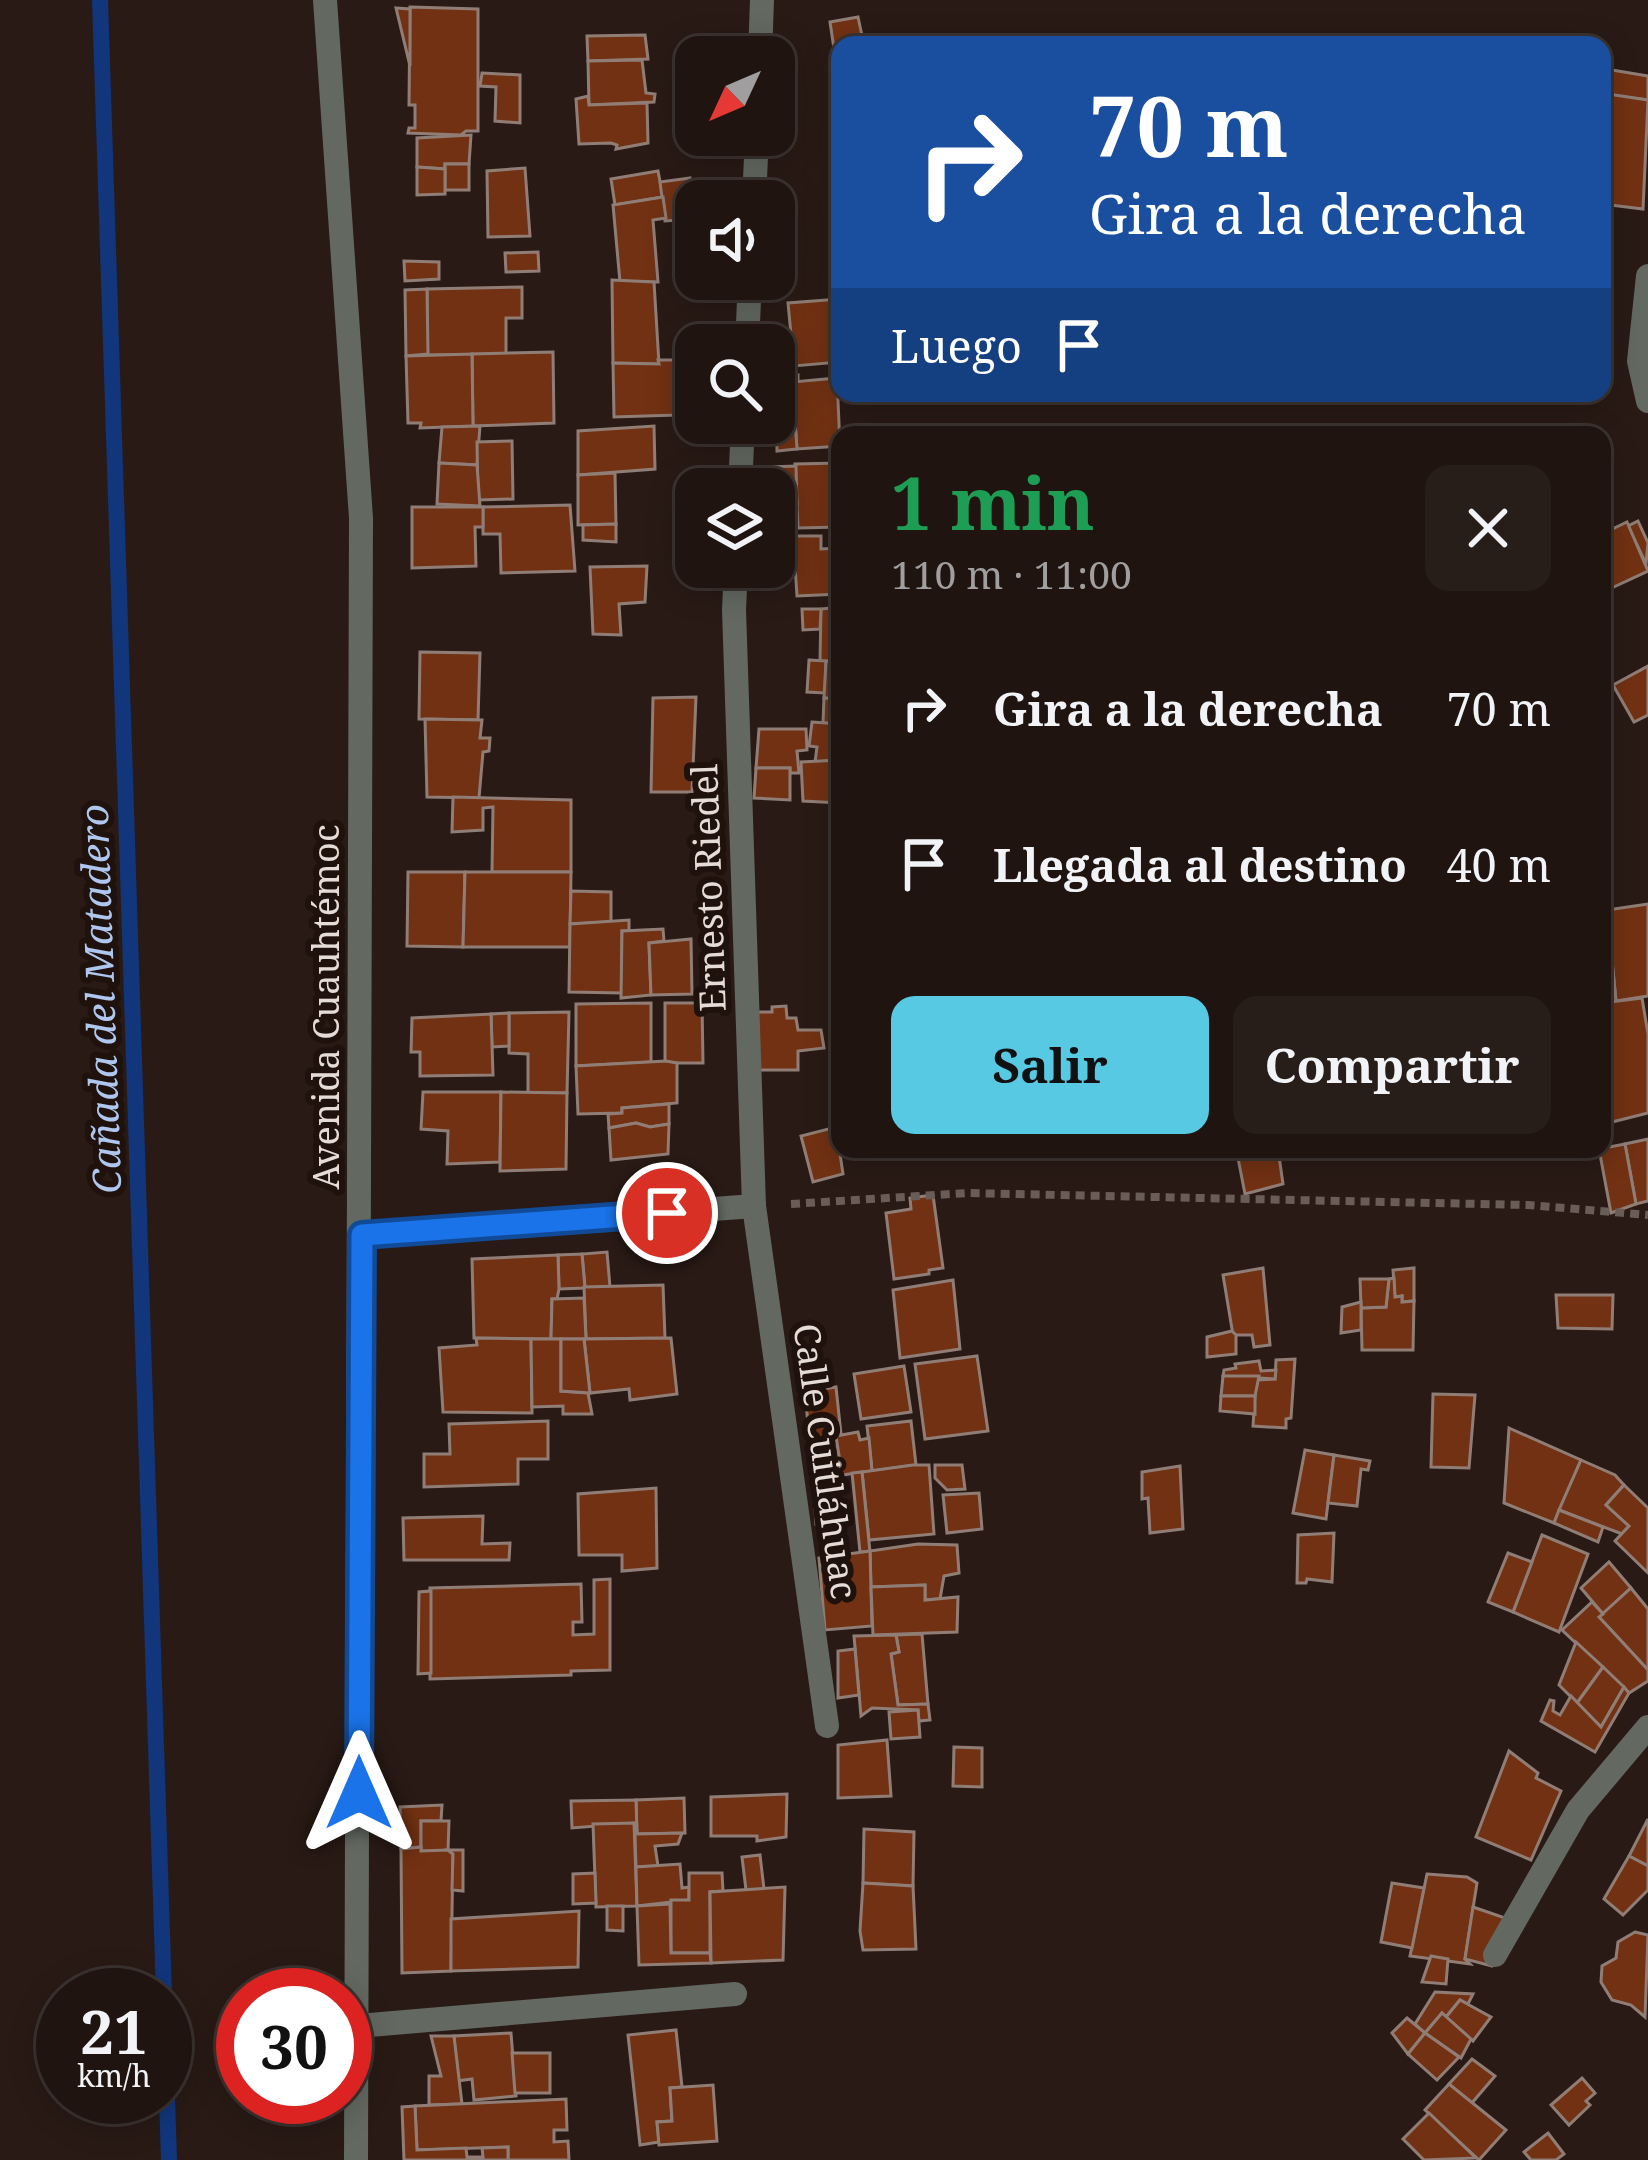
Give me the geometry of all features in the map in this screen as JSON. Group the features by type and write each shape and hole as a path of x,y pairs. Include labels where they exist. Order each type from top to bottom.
{"street":[{"name":"Avenida Cuauhtémoc","path":"325,0 361,518 358,1968"},
{"path":"761,36 762,0"},
{"path":"1648,276 1640,361 1648,400"},
{"name":"Ernesto Riedel","path":"735,588 754,1206"},
{"path":"362,1235 754,1206"},
{"name":"Calle Cuitláhuac","path":"754,1206 827,1726"},
{"path":"1495,1955 1578,1810 1648,1726"},
{"path":"372,2025 735,1994"},
{"name":"Avenida Cuauhtémoc","path":"356,2160 357,2124"}],"path":[{"path":"754,1206 967,1193 1528,1205 1648,1214"}],"building":[{"path":"410,7 478,9 478,131 408,133 415,128 415,105 409,105"},
{"path":"396,8 410,9 410,66"},
{"path":"858,17 862,36 832,36 830,22"},
{"path":"645,35 648,59 588,61 587,36"},
{"path":"642,60 646,93 655,94 654,102 589,105 588,61"},
{"path":"1611,70 1648,76 1648,100 1611,95"},
{"path":"482,73 520,75 520,123 495,121 496,87 480,86"},
{"path":"1611,94 1648,100 1643,209 1611,205"},
{"path":"588,96 589,105 647,103 648,143 616,149 611,143 579,144 576,99"},
{"path":"471,135 469,164 445,164 445,169 417,167 417,138"},
{"path":"445,164 469,164 469,190 445,190"},
{"path":"417,167 445,169 445,194 417,195"},
{"path":"525,168 530,236 488,237 487,171"},
{"path":"658,171 663,197 615,205 611,179"},
{"path":"675,180 675,220 665,221 660,182"},
{"path":"663,197 666,218 653,220 658,282 620,282 613,205"},
{"path":"538,252 539,271 506,272 505,253"},
{"path":"404,261 439,262 439,279 405,281"},
{"path":"612,280 654,282 659,364 613,363"},
{"path":"522,287 522,318 506,318 506,354 427,355 427,289"},
{"path":"427,289 428,354 406,356 405,290"},
{"path":"831,300 831,363 795,366 795,324 790,324 788,303"},
{"path":"553,352 554,423 473,426 472,354"},
{"path":"472,354 473,426 420,428 421,423 408,423 406,356"},
{"path":"658,360 674,360 675,415 614,417 613,363 659,364"},
{"path":"831,379 831,402 838,402 839,426 831,426 831,447 797,449 795,382"},
{"path":"795,420 797,449 777,451 777,444 795,444"},
{"path":"480,426 477,465 439,463 442,427"},
{"path":"654,426 655,469 578,475 578,431"},
{"path":"512,441 513,499 478,500 477,442"},
{"path":"439,463 477,465 480,506 437,504"},
{"path":"831,463 831,527 798,528 795,464"},
{"path":"796,466 797,504 795,468 768,467"},
{"path":"615,473 616,524 578,525 578,475"},
{"path":"570,505 575,571 501,573 500,534 483,534 483,507"},
{"path":"412,507 483,507 483,527 475,527 476,566 412,568"},
{"path":"1638,521 1648,543 1646,564 1628,526"},
{"path":"1627,522 1648,571 1611,588 1611,530"},
{"path":"616,524 616,542 583,540 583,525"},
{"path":"795,536 821,536 821,549 831,548 831,594 797,596"},
{"path":"647,566 645,602 619,604 621,635 593,634 590,567"},
{"path":"831,608 831,662 820,661 821,609"},
{"path":"802,609 821,609 820,629 803,630"},
{"path":"420,652 480,653 478,720 419,719"},
{"path":"809,660 826,661 825,693 807,692"},
{"path":"826,661 831,661 831,698 824,698"},
{"path":"1648,666 1648,715 1634,722 1613,685"},
{"path":"696,697 692,792 651,792 653,698"},
{"path":"824,698 831,698 831,723 823,723"},
{"path":"425,719 482,720 480,738 490,738 489,751 483,752 479,798 427,797"},
{"path":"812,722 831,723 831,761 815,762 817,747 809,746"},
{"path":"759,729 806,729 807,750 797,751 799,773 790,773 790,768 756,768"},
{"path":"831,760 831,803 803,801 801,762"},
{"path":"756,768 790,768 790,800 754,798"},
{"path":"453,797 571,800 571,872 492,872 493,807 483,808 483,830 452,832"},
{"path":"408,872 465,872 463,947 407,946"},
{"path":"465,872 571,872 570,947 463,947"},
{"path":"571,891 611,892 611,922 570,924"},
{"path":"1648,904 1648,996 1616,1001 1611,909"},
{"path":"629,920 629,931 622,931 622,993 569,992 570,924"},
{"path":"663,929 664,941 649,943 651,995 621,998 622,931"},
{"path":"691,939 692,994 651,995 649,943"},
{"path":"1611,950 1616,1001 1611,1002"},
{"path":"1642,998 1648,1034 1648,1113 1612,1122 1611,1094 1611,1002"},
{"path":"651,1003 651,1062 576,1066 576,1004"},
{"path":"665,1003 702,1003 703,1063 665,1063"},
{"path":"786,1006 787,1018 796,1018 798,1030 821,1030 824,1048 798,1051 798,1070 747,1070 746,1012 772,1012 772,1007"},
{"path":"569,1012 567,1093 528,1093 528,1054 509,1053 509,1013"},
{"path":"509,1013 509,1046 492,1047 491,1014"},
{"path":"491,1014 493,1075 420,1076 420,1052 411,1052 412,1018"},
{"path":"677,1063 677,1103 622,1108 622,1113 578,1114 576,1066"},
{"path":"423,1092 501,1092 500,1162 447,1164 448,1131 421,1129"},
{"path":"501,1092 567,1093 566,1169 500,1171"},
{"path":"669,1104 669,1124 609,1128 608,1114 622,1113 622,1108"},
{"path":"669,1124 668,1154 611,1160 609,1128"},
{"path":"831,1128 831,1158 841,1158 843,1174 813,1182 801,1136"},
{"path":"1648,1139 1648,1201 1636,1204 1625,1144"},
{"path":"1625,1144 1636,1204 1611,1213 1601,1158 1611,1158 1611,1147"},
{"path":"1238,1158 1279,1158 1283,1184 1245,1194"},
{"path":"933,1195 943,1268 894,1279 886,1213 911,1209 910,1198"},
{"path":"607,1252 610,1287 585,1288 582,1254"},
{"path":"582,1254 585,1288 559,1289 558,1255"},
{"path":"558,1255 559,1289 557,1299 552,1299 551,1339 474,1338 472,1259"},
{"path":"1263,1268 1270,1345 1254,1347 1252,1335 1233,1335 1223,1275"},
{"path":"1414,1268 1414,1301 1402,1302 1402,1296 1395,1297 1393,1270"},
{"path":"1394,1278 1395,1297 1414,1301 1413,1350 1362,1350 1361,1308 1386,1307 1389,1279"},
{"path":"1360,1279 1389,1279 1386,1307 1361,1308"},
{"path":"953,1280 960,1349 900,1358 893,1290"},
{"path":"663,1285 665,1338 586,1339 584,1287"},
{"path":"1556,1295 1613,1295 1612,1329 1558,1328"},
{"path":"584,1298 586,1339 551,1339 552,1299"},
{"path":"1361,1302 1361,1330 1341,1333 1342,1307"},
{"path":"1232,1331 1236,1354 1207,1357 1207,1337"},
{"path":"476,1338 531,1339 532,1413 443,1412 439,1348 477,1345"},
{"path":"671,1338 677,1394 630,1400 629,1389 590,1393 584,1339"},
{"path":"531,1339 561,1339 561,1391 588,1393 592,1414 563,1414 563,1406 532,1407"},
{"path":"561,1339 584,1339 590,1393 561,1391"},
{"path":"977,1356 988,1431 925,1439 915,1364"},
{"path":"1295,1359 1291,1418 1286,1419 1286,1428 1253,1426 1256,1380 1275,1379 1276,1360"},
{"path":"1259,1361 1261,1371 1276,1370 1275,1379 1223,1376 1235,1364"},
{"path":"904,1366 911,1412 861,1419 854,1374"},
{"path":"1223,1376 1259,1376 1255,1396 1221,1396"},
{"path":"836,1387 842,1475 813,1479 806,1403 816,1402 815,1390"},
{"path":"1433,1394 1475,1395 1469,1468 1431,1467"},
{"path":"1221,1396 1255,1396 1255,1414 1220,1411"},
{"path":"548,1421 548,1459 518,1459 518,1484 424,1487 424,1454 450,1454 449,1424"},
{"path":"911,1421 916,1465 872,1471 867,1426"},
{"path":"1509,1428 1581,1460 1554,1523 1504,1503"},
{"path":"858,1432 860,1440 869,1438 872,1471 842,1475 836,1436"},
{"path":"1305,1450 1334,1455 1326,1519 1293,1513"},
{"path":"1334,1455 1370,1461 1368,1470 1361,1469 1357,1506 1328,1503"},
{"path":"1581,1460 1615,1475 1624,1485 1606,1505 1629,1526 1622,1534 1559,1510"},
{"path":"929,1465 934,1534 869,1540 862,1472"},
{"path":"935,1465 962,1465 965,1489 947,1490 935,1478"},
{"path":"1180,1466 1183,1529 1150,1533 1142,1472"},
{"path":"862,1472 870,1552 860,1552 852,1473"},
{"path":"836,1476 840,1521 816,1524 813,1479"},
{"path":"1624,1485 1648,1508 1648,1573 1615,1541 1629,1526 1606,1505"},
{"path":"656,1488 657,1568 622,1571 622,1555 579,1555 578,1494"},
{"path":"979,1493 982,1529 947,1533 943,1495"},
{"path":"1559,1510 1603,1527 1598,1542 1554,1523"},
{"path":"483,1516 482,1544 510,1543 509,1560 404,1560 403,1518"},
{"path":"1334,1533 1332,1582 1307,1579 1297,1583 1298,1535"},
{"path":"1542,1535 1588,1554 1559,1632 1513,1612"},
{"path":"918,1544 957,1545 959,1573 944,1576 940,1599 925,1600 925,1585 871,1587 870,1551"},
{"path":"870,1551 872,1626 825,1630 819,1558"},
{"path":"1508,1553 1532,1562 1513,1612 1488,1602"},
{"path":"1609,1562 1631,1588 1603,1614 1581,1588"},
{"path":"610,1579 610,1670 430,1679 430,1588 581,1584 582,1622 573,1622 573,1635 594,1634 594,1580"},
{"path":"925,1585 925,1600 958,1597 957,1632 873,1635 871,1587"},
{"path":"1631,1588 1648,1609 1648,1670 1599,1617"},
{"path":"431,1591 431,1673 418,1674 419,1592"},
{"path":"1592,1602 1603,1614 1599,1617 1648,1670 1648,1681 1629,1693 1562,1630"},
{"path":"922,1634 928,1704 898,1705 891,1654 899,1652 896,1635"},
{"path":"896,1635 899,1652 891,1654 898,1705 928,1704 930,1720 919,1721 918,1710 872,1708 861,1716 854,1636"},
{"path":"1576,1642 1603,1667 1577,1703 1559,1685"},
{"path":"855,1649 859,1695 838,1698 838,1651"},
{"path":"1603,1667 1624,1687 1601,1727 1577,1703"},
{"path":"1624,1687 1629,1693 1595,1752 1541,1721 1550,1700 1553,1711 1560,1715 1571,1696 1601,1727"},
{"path":"918,1710 920,1737 891,1739 889,1712"},
{"path":"887,1740 891,1796 838,1798 838,1745"},
{"path":"954,1747 982,1748 982,1787 953,1786"},
{"path":"1509,1751 1538,1773 1536,1778 1561,1791 1531,1860 1476,1837"},
{"path":"787,1794 786,1837 757,1841 757,1836 711,1836 711,1797"},
{"path":"684,1798 685,1833 637,1834 636,1800"},
{"path":"636,1800 637,1834 634,1823 572,1828 571,1801"},
{"path":"442,1805 441,1821 421,1821 421,1847 401,1849 400,1807"},
{"path":"1648,1819 1648,1866 1629,1856"},
{"path":"421,1821 449,1821 448,1851 421,1851"},
{"path":"634,1823 637,1906 596,1907 593,1824"},
{"path":"864,1829 914,1832 913,1886 863,1883"},
{"path":"682,1833 678,1844 655,1846 658,1866 636,1867 635,1834"},
{"path":"421,1847 421,1851 453,1854 451,1971 402,1973 401,1849"},
{"path":"448,1850 463,1850 463,1891 452,1890 453,1854"},
{"path":"760,1855 764,1889 746,1890 742,1857"},
{"path":"1629,1856 1648,1866 1648,1890 1623,1915 1604,1899"},
{"path":"680,1864 682,1888 689,1887 689,1900 637,1906 636,1867"},
{"path":"595,1873 596,1903 573,1904 573,1874"},
{"path":"689,1873 722,1873 723,1891 710,1892 710,1953 671,1953 671,1900 689,1900"},
{"path":"1427,1874 1467,1877 1477,1883 1465,1959 1470,1964 1410,1956"},
{"path":"863,1883 913,1886 916,1949 863,1950"},
{"path":"1392,1883 1424,1888 1412,1948 1381,1942"},
{"path":"785,1887 783,1960 711,1963 710,1892"},
{"path":"670,1904 671,1953 710,1953 711,1963 639,1965 637,1906"},
{"path":"607,1906 623,1906 623,1931 607,1930"},
{"path":"1473,1907 1514,1921 1492,1966 1465,1959"},
{"path":"579,1911 578,1967 451,1971 451,1919"},
{"path":"1635,1932 1648,1935 1645,2017 1631,2005 1612,2000 1601,1982 1602,1966 1616,1958 1618,1942"},
{"path":"1431,1956 1448,1959 1446,1984 1422,1982"},
{"path":"1435,1992 1473,1994 1468,2004 1460,2000 1446,2017 1442,2013 1425,2033 1415,2024"},
{"path":"1460,2000 1491,2017 1473,2041 1446,2017"},
{"path":"1442,2013 1471,2039 1461,2058 1425,2033"},
{"path":"1407,2018 1425,2033 1408,2054 1392,2033"},
{"path":"676,2030 682,2087 670,2088 672,2121 657,2122 659,2142 640,2145 628,2035"},
{"path":"511,2033 516,2096 474,2100 472,2079 457,2081 454,2036"},
{"path":"1425,2033 1459,2057 1437,2080 1408,2054"},
{"path":"431,2036 454,2036 462,2104 429,2105 429,2076 441,2076"},
{"path":"512,2053 550,2053 550,2093 515,2093"},
{"path":"1472,2059 1495,2076 1471,2104 1449,2084"},
{"path":"1582,2078 1595,2093 1586,2101 1590,2105 1569,2125 1551,2105"},
{"path":"1449,2084 1506,2130 1479,2160 1425,2110"},
{"path":"713,2085 717,2141 659,2145 657,2122 672,2121 670,2088"},
{"path":"566,2099 567,2130 554,2130 554,2142 568,2141 569,2160 508,2160 508,2147 417,2150 415,2106"},
{"path":"415,2106 417,2150 466,2148 467,2157 483,2157 482,2148 508,2147 508,2160 404,2160 402,2107"},
{"path":"1429,2113 1476,2158 1424,2160 1403,2139"},
{"path":"1548,2133 1564,2154 1556,2160 1531,2160 1524,2152"}],"waterway":[{"name":"Cañada del Matadero","path":"100,0 163,1968"},
{"name":"Cañada del Matadero","path":"168,2124 169,2160"}],"route":[{"path":"359,1793 362,1235 667,1213"}]}
